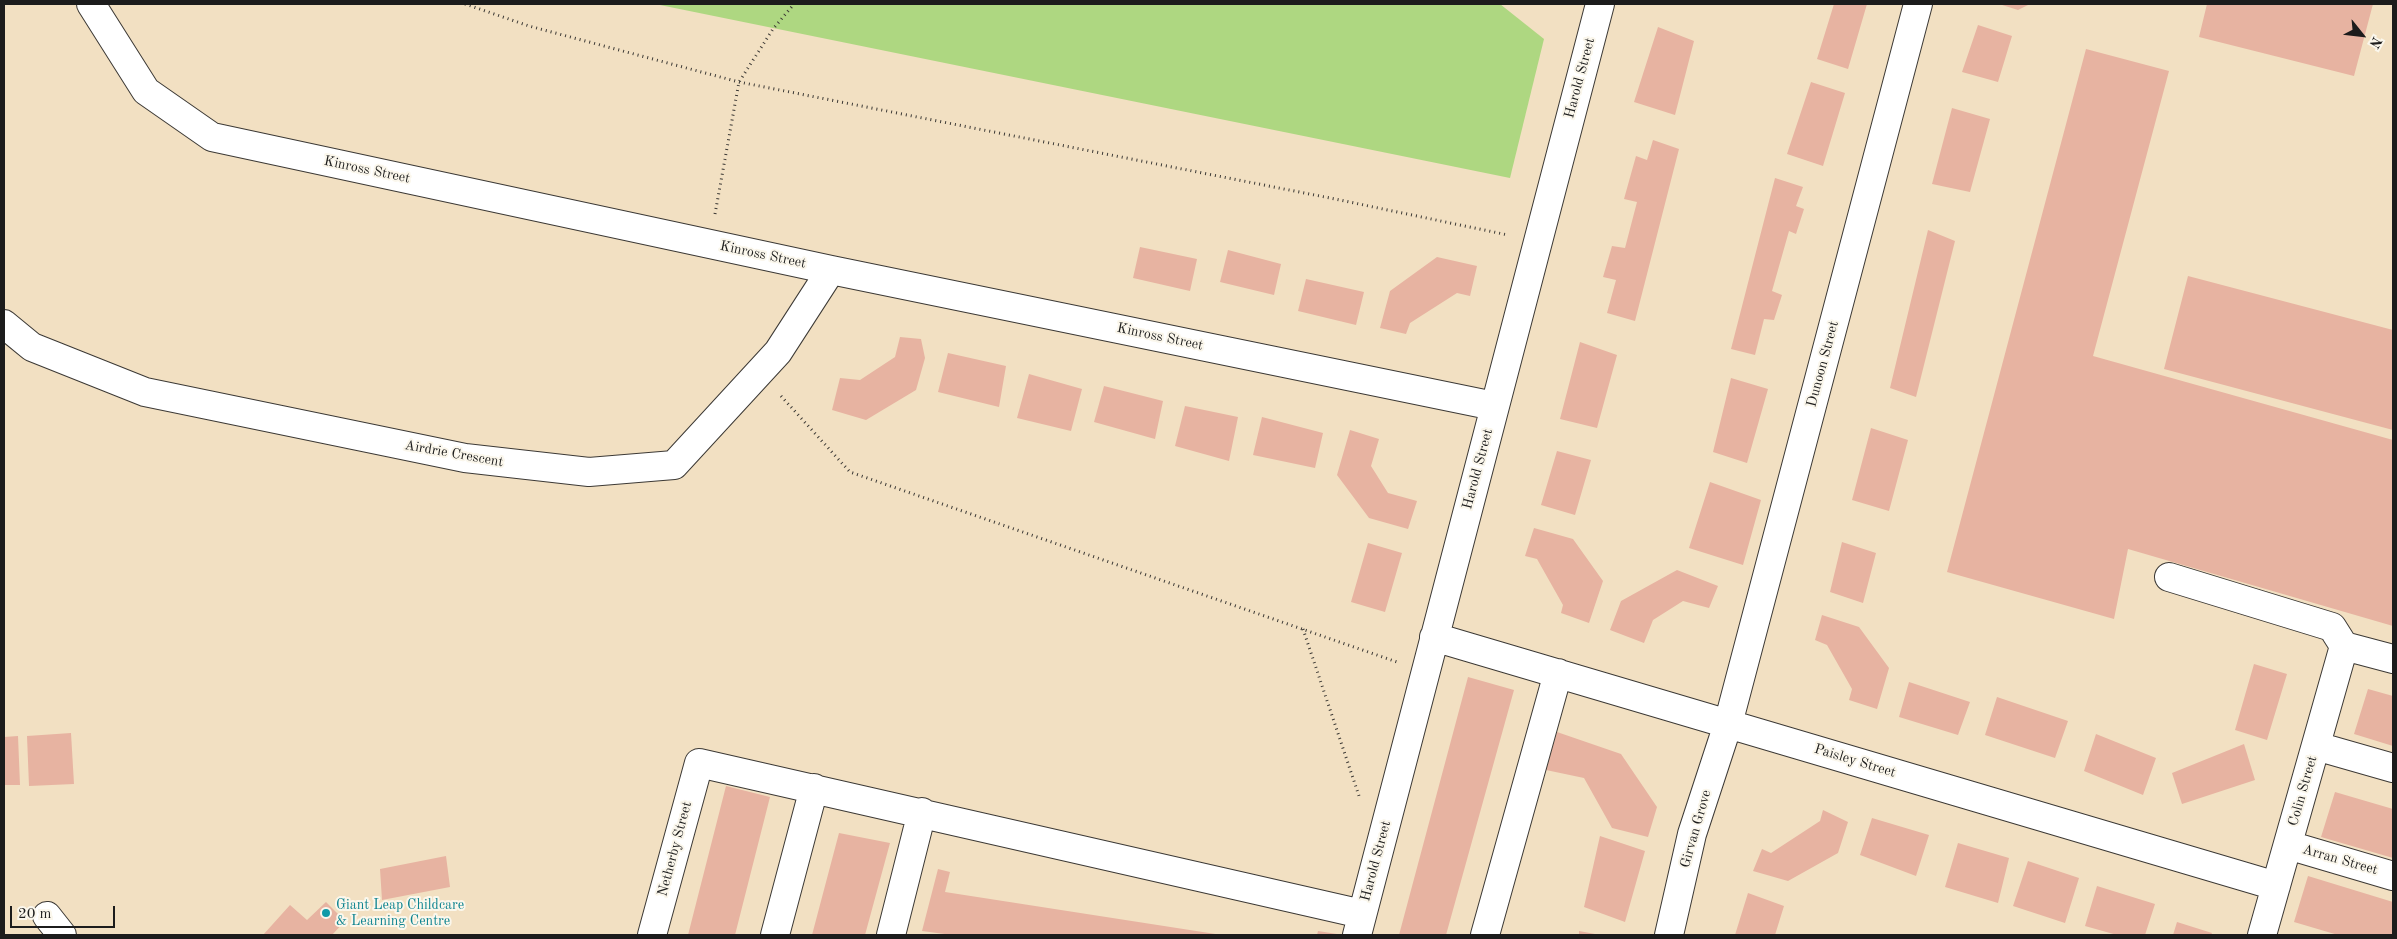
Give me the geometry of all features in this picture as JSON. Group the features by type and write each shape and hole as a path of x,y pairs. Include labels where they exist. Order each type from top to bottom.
{"street":[{"name":"Kinross Street","path":"91,4 146,91 212,137 831,270 1494,406"},
{"name":"Harold Street","path":"1359,925 1600,4"},
{"name":"Dunoon Street","path":"1728,724 1918,4"},
{"name":"Airdrie Crescent","path":"4,324 32,347 145,392 465,458 589,472 674,465 778,352 831,270"},
{"path":"2169,577 2332,627 2344,646 2393,659"},
{"name":"Paisley Street","path":"1434,637 2276,886"},
{"name":"Colin Street","path":"2263,935 2344,646"},
{"path":"1485,935 1558,673"},
{"name":"Girvan Grove","path":"1669,935 1692,834 1728,724"},
{"path":"2316,746 2393,768"},
{"name":"Netherby Street","path":"652,935 698,763 814,788"},
{"path":"775,935 814,788 922,812 1359,925"},
{"path":"891,935 922,812"},
{"name":"Arran Street","path":"2288,845 2393,876"}],"path":[{"path":"464,4 529,26 740,82 1326,197 1538,241"},
{"path":"710,244 740,82 773,29 794,4"},
{"path":"760,372 850,472 1426,672"},
{"path":"1303,629 1360,799"}],"green space":[{"path":"655,4 1500,4 1544,39 1510,178"}],"building":[{"path":"1834,4 1867,4 1848,69 1817,59"},
{"path":"1999,4 2030,4 2018,10"},
{"path":"2207,4 2373,4 2354,76 2199,37"},
{"path":"1978,25 2012,36 1998,82 1962,72"},
{"path":"1658,27 1694,41 1675,115 1634,102"},
{"path":"2086,49 2169,71 2093,356 2393,440 2393,626 2128,549 2114,619 1947,572"},
{"path":"1811,82 1845,93 1823,166 1787,154"},
{"path":"1952,108 1990,119 1970,192 1932,184"},
{"path":"1653,140 1679,149 1635,321 1607,313 1616,280 1603,277 1612,246 1625,248 1637,202 1624,199 1636,156 1647,160"},
{"path":"1775,178 1803,187 1796,206 1804,209 1796,234 1789,231 1772,291 1782,295 1774,320 1764,319 1755,355 1731,349"},
{"path":"1928,230 1955,241 1916,397 1890,388"},
{"path":"1140,247 1197,259 1190,291 1133,278"},
{"path":"1228,250 1281,264 1274,295 1220,282"},
{"path":"1437,257 1477,266 1470,296 1457,293 1410,323 1406,334 1380,328 1390,291"},
{"path":"2188,276 2393,330 2393,430 2164,369"},
{"path":"1306,279 1364,292 1356,325 1298,311"},
{"path":"900,337 921,339 925,358 916,390 866,420 832,410 840,378 860,380 895,357"},
{"path":"1580,342 1617,355 1597,428 1560,419"},
{"path":"948,353 1006,366 999,407 938,392"},
{"path":"1029,374 1082,389 1071,431 1017,418"},
{"path":"1731,378 1768,389 1747,463 1713,452"},
{"path":"1104,386 1163,401 1155,439 1094,422"},
{"path":"1185,406 1238,417 1229,461 1175,446"},
{"path":"1262,417 1323,433 1315,468 1253,455"},
{"path":"1871,428 1908,440 1889,511 1852,500"},
{"path":"1350,430 1379,439 1371,466 1388,493 1417,501 1408,529 1369,518 1337,475"},
{"path":"1557,451 1591,460 1575,515 1541,505"},
{"path":"1710,482 1761,500 1743,565 1689,548"},
{"path":"1534,528 1573,539 1603,581 1589,623 1561,613 1563,605 1537,559 1525,556"},
{"path":"1842,542 1876,553 1863,603 1830,592"},
{"path":"1368,543 1402,553 1385,612 1351,602"},
{"path":"1677,570 1718,586 1709,608 1683,601 1653,620 1644,643 1610,630 1621,601"},
{"path":"1822,615 1859,627 1889,668 1877,709 1849,700 1852,689 1827,645 1815,640"},
{"path":"2254,664 2287,674 2267,740 2235,730"},
{"path":"1468,677 1514,690 1446,935 1399,935"},
{"path":"1909,682 1970,702 1958,735 1899,717"},
{"path":"2368,689 2393,696 2393,746 2354,734"},
{"path":"1997,697 2068,721 2055,758 1985,735"},
{"path":"1557,732 1621,754 1657,807 1648,837 1612,828 1584,778 1546,770"},
{"path":"71,733 74,784 29,786 27,736"},
{"path":"2096,734 2156,758 2143,795 2084,771"},
{"path":"18,736 20,785 4,785 4,737"},
{"path":"2244,744 2255,780 2182,804 2172,773"},
{"path":"726,786 770,797 735,935 688,935"},
{"path":"2335,792 2393,809 2393,858 2321,837"},
{"path":"1823,810 1848,822 1838,853 1788,881 1753,871 1762,849 1771,853 1820,821"},
{"path":"1872,818 1929,835 1916,876 1860,855"},
{"path":"839,833 890,843 865,935 812,935"},
{"path":"1600,836 1645,851 1625,922 1584,907"},
{"path":"1958,843 2009,858 1998,903 1945,887"},
{"path":"446,856 450,887 382,900 380,869"},
{"path":"2028,861 2079,878 2065,923 2013,906"},
{"path":"938,869 950,872 945,892 1222,935 952,935 922,931"},
{"path":"2308,876 2393,902 2393,935 2338,935 2294,922"},
{"path":"2097,886 2155,904 2145,935 2117,935 2085,926"},
{"path":"1748,893 1784,906 1775,935 1735,935"},
{"name":"Giant Leap Childcare & Learning Centre","path":"326,902 345,921 332,935 263,935 290,905 307,920"},
{"path":"2177,922 2212,933 2211,935 2173,935"},
{"path":"1318,931 1337,934 1337,935 1317,935"},
{"path":"1579,931 1595,934 1595,935 1579,935"}],"place":[{"name":"Giant Leap Childcare & Learning Centre","path":"326,913"}]}
